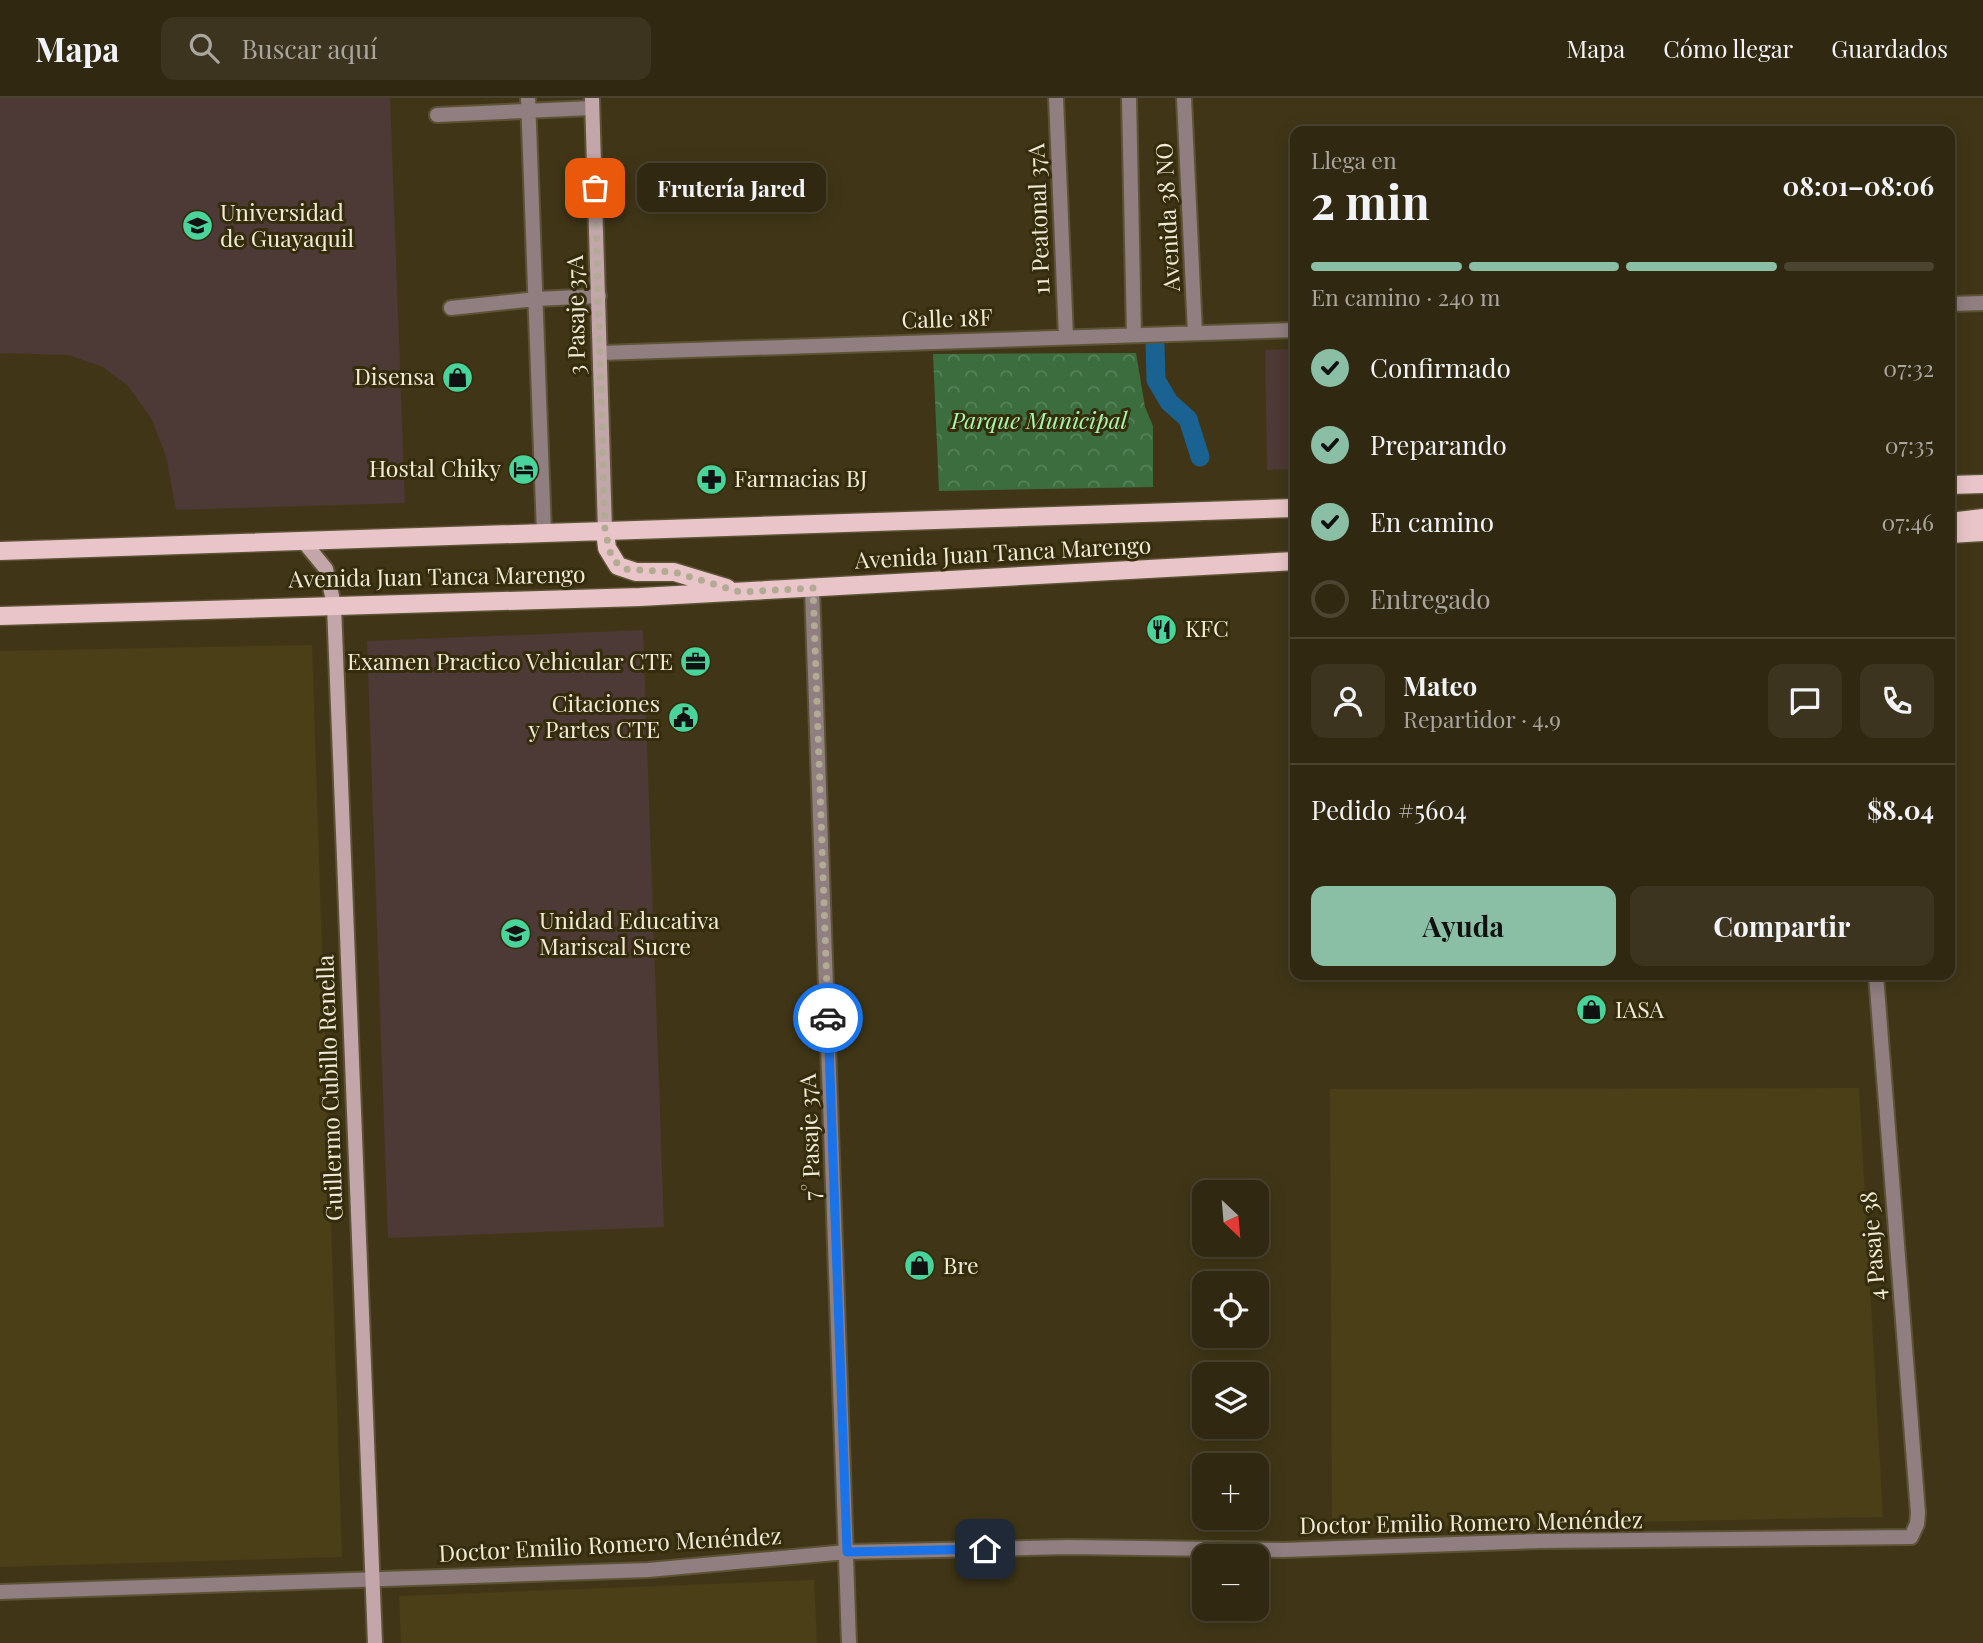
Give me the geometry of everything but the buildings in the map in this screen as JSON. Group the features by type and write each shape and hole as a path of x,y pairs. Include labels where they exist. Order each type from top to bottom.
{"main road":[{"path":"1955,485 1983,484"},
{"name":"Avenida Juan Tanca Marengo","path":"0,551 1290,508"},
{"path":"1955,521 1983,518"},
{"path":"605,531 612,559 625,569 674,572 740,592"},
{"path":"1955,534 1983,532"},
{"name":"Avenida Juan Tanca Marengo","path":"0,616 740,592 1290,561"}],"street":[{"name":"11 Peatonal 37A","path":"1056,98 1066,337"},
{"path":"1129,98 1134,335"},
{"name":"Avenida 38 NO","path":"1184,98 1195,333"},
{"path":"437,116 528,104 592,103"},
{"name":"3 Pasaje 37A","path":"592,103 605,531"},
{"path":"528,104 544,533"},
{"path":"451,308 536,299 599,296"},
{"path":"1955,304 1983,303"},
{"name":"Calle 18F","path":"600,353 1290,330"},
{"name":"Guillermo Cubillo Renella","path":"303,541 326,569 334,605 376,1643"},
{"name":"7° Pasaje 37A","path":"813,588 849,1643"},
{"name":"4 Pasaje 38","path":"1876,980 1918,1513"},
{"name":"Doctor Emilio Romero Menéndez","path":"0,1592 648,1570 847,1552 1068,1547 1283,1550 1541,1541 1902,1538 1911,1536 1917,1524 1918,1513"}],"shaded area":[{"name":"Universidad de Guayaquil","path":"0,98 390,98 405,503 176,510 166,456 151,418 128,386 103,367 69,355 0,353"},
{"path":"1290,349 1290,469 1267,470 1265,350"},
{"name":"Unidad Educativa Mariscal Sucre","path":"643,630 664,1227 388,1238 367,641"},
{"path":"312,645 342,1557 0,1567 0,651"},
{"path":"1859,1088 1883,1517 1332,1528 1330,1089"},
{"path":"814,1580 817,1643 401,1643 399,1596"}],"green space":[{"name":"Parque Municipal","path":"1136,353 1145,407 1153,426 1153,487 939,491 933,354"}],"waterway":[{"path":"1155,345 1156,380 1169,402 1188,419 1200,457"}],"way so far":[{"path":"595,188 605,531 607,548 612,559 618,566 636,572 674,572 740,592 813,588 828,1018"}],"place":[{"name":"Frutería Jared","path":"595,188"},
{"name":"Universidad de Guayaquil","path":"197,226"},
{"name":"Disensa","path":"458,377"},
{"name":"Hostal Chiky","path":"524,469"},
{"name":"Farmacias BJ","path":"711,479"},
{"name":"KFC","path":"1162,629"},
{"name":"Examen Practico Vehicular CTE","path":"696,662"},
{"name":"Citaciones y Partes CTE","path":"683,717"},
{"name":"Unidad Educativa Mariscal Sucre","path":"516,934"},
{"name":"IASA","path":"1592,1010"},
{"name":"Bre","path":"920,1266"}],"route":[{"path":"828,1018 847,1552 985,1549"}]}
